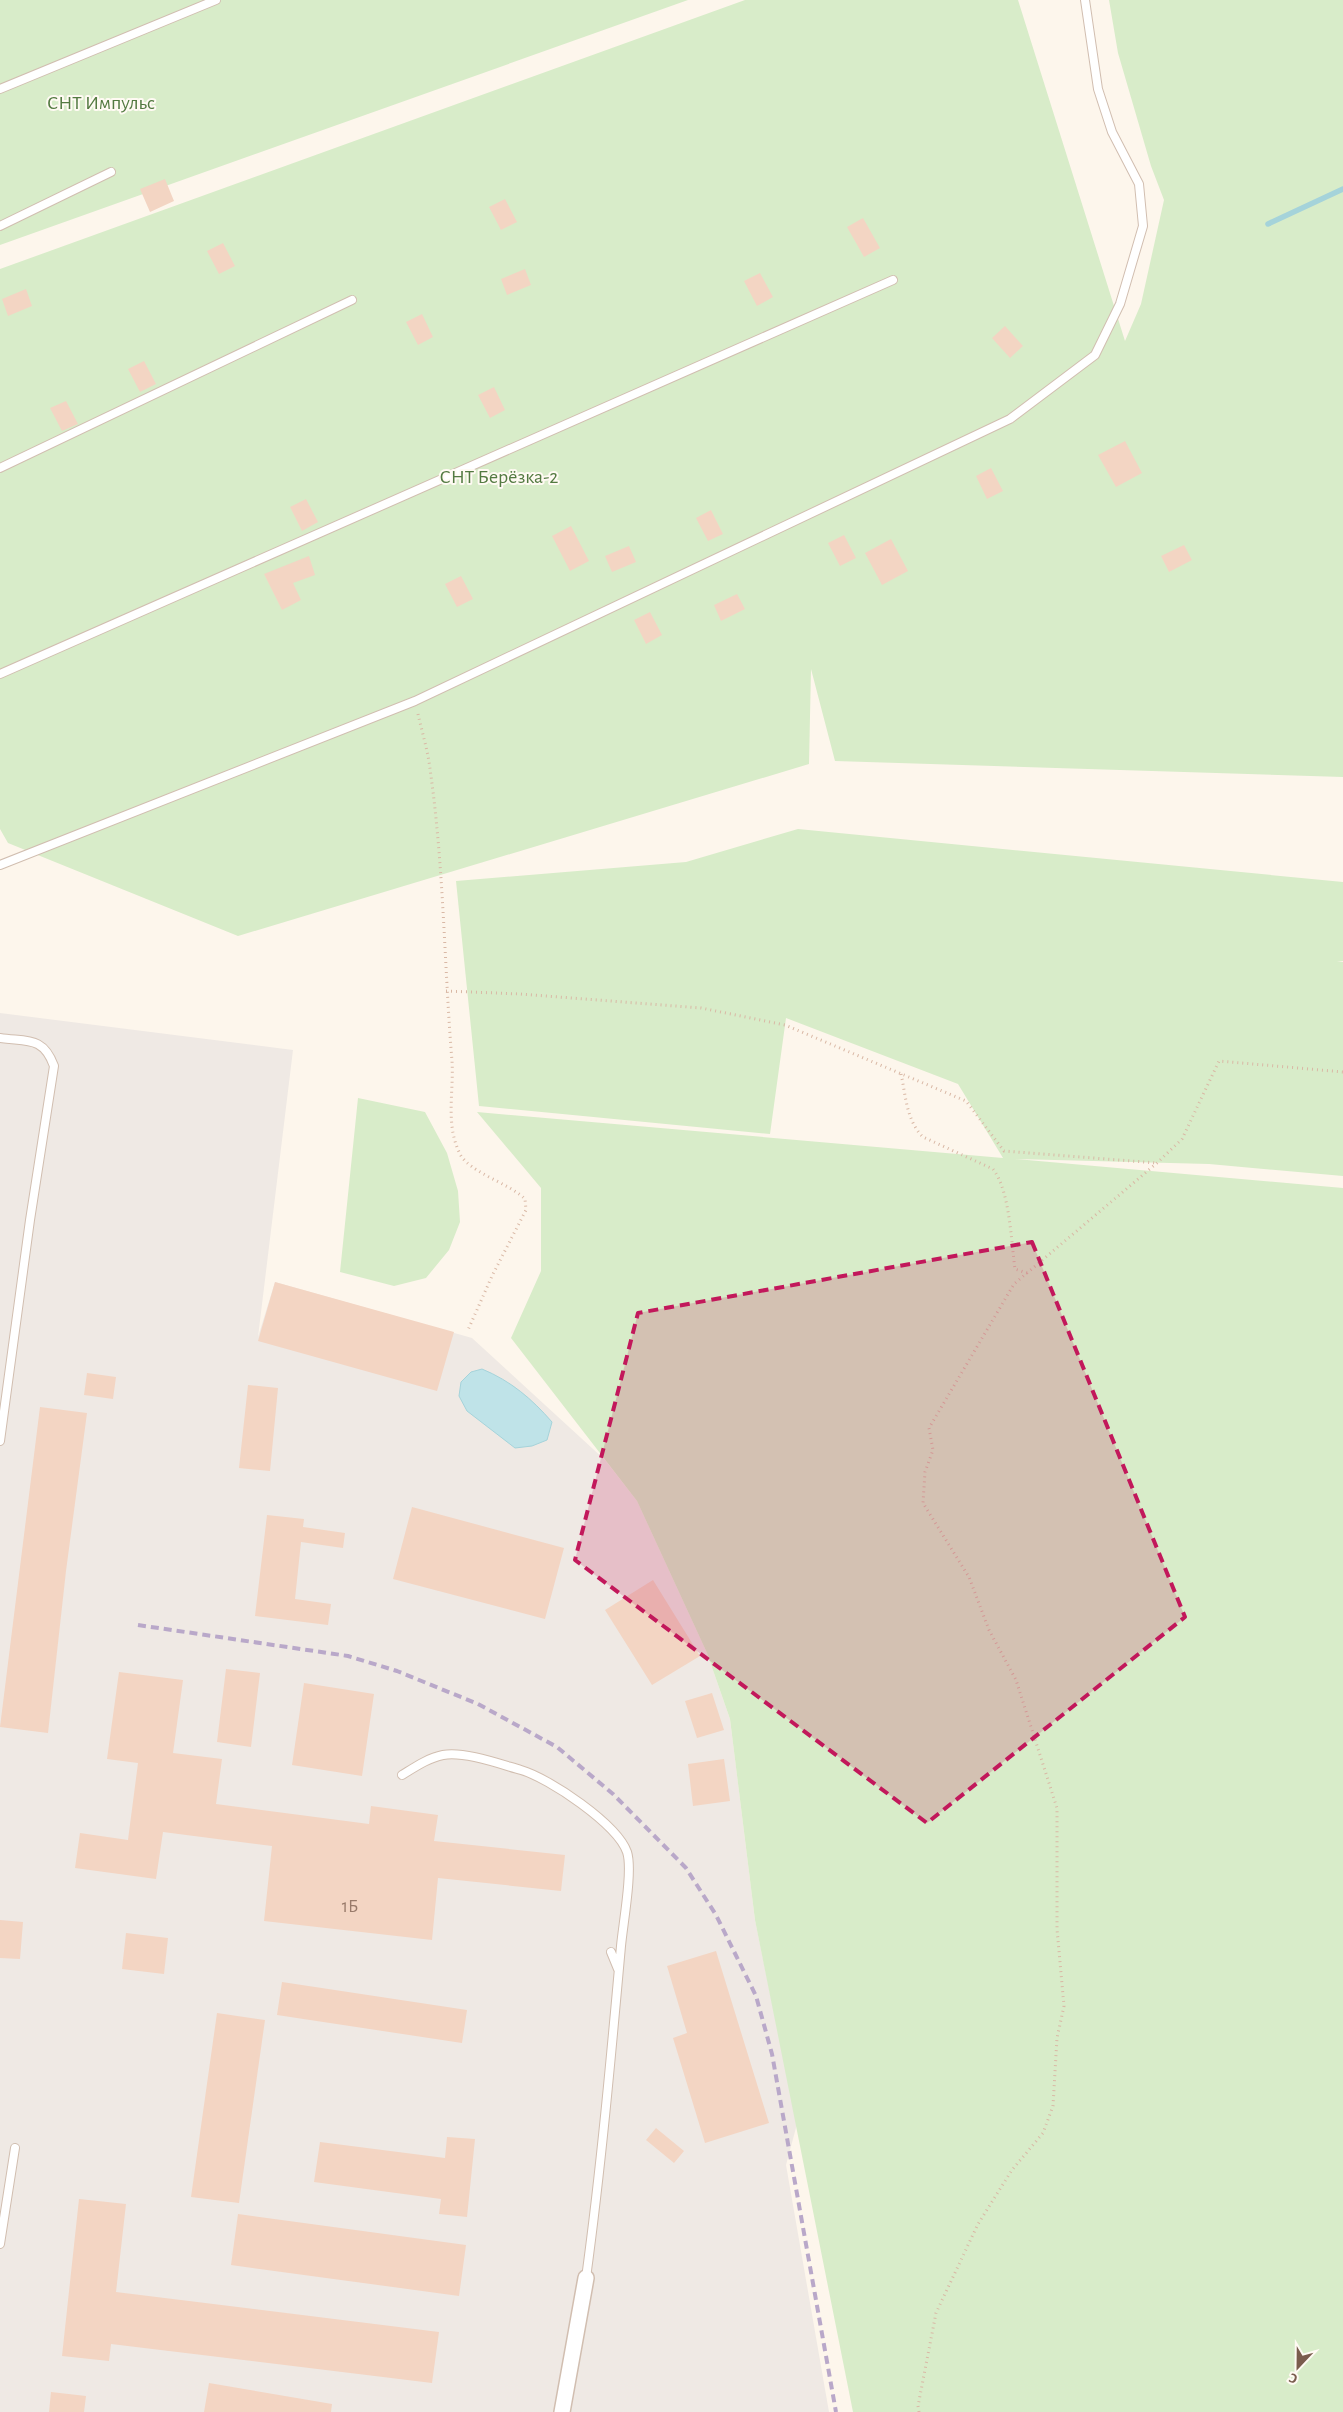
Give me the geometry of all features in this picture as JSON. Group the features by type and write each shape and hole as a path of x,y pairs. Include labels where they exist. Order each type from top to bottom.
{"street":[{"path":"562,2412 586,2278"}],"lane":[{"path":"0,89 216,0"},
{"path":"0,865 415,701 1010,419 1096,355 1120,304 1143,226 1139,184 1112,132 1098,89 1085,0"},
{"path":"0,226 111,172"},
{"path":"0,674 893,280"},
{"path":"0,468 352,300"},
{"path":"0,1038 31,1041 49,1051 54,1066 30,1220 0,1441"},
{"path":"402,1775 420,1764 444,1755 481,1758 527,1772 577,1799 615,1835 627,1852 629,1869 598,2194 586,2278"},
{"path":"611,1952 619,1970"},
{"path":"0,2244 15,2148"}],"path":[{"path":"415,701 430,768 444,918 446,991 452,1071 451,1130 461,1156 487,1176 516,1190 525,1199 526,1204 526,1210 492,1276 468,1330"},
{"path":"446,991 520,994 701,1008 785,1025 966,1100 1004,1151 1157,1163"},
{"path":"919,2412 936,2313 978,2224 1012,2170 1043,2133 1053,2106 1057,2038 1064,2006 1057,1929 1057,1808 1016,1680 989,1630 969,1577 923,1503 925,1472 933,1450 928,1428 1014,1284 1157,1163 1182,1139 1219,1061 1343,1072"},
{"path":"901,1074 908,1111 915,1129 923,1137 993,1169 999,1177 1016,1268 1027,1273"}],"highlighted area":[{"path":"1032,1242 1185,1617 927,1823 575,1560 638,1313"}],"shaded area":[{"path":"0,1013 293,1050 258,1337 275,1282 472,1338 605,1460 637,1501 707,1653 730,1719 755,1920 797,2124 786,2165 829,2412 0,2412"}],"green space":[{"name":"СНТ Импульс","path":"0,0 688,0 0,245"},
{"name":"СНТ Берёзка-2","path":"745,0 1018,0 1125,341 1141,304 1164,200 1151,166 1118,53 1109,0 1343,0 1343,777 835,761 811,669 809,764 238,936 8,843 0,829 0,269"},
{"path":"798,829 1343,882 1343,961 1337,961 1343,962 1343,1176 1209,1164 1015,1159 1343,1188 1343,2412 853,2412 755,1920 730,1719 707,1653 637,1501 511,1338 541,1271 541,1188 477,1112 1003,1158 958,1084 786,1018 770,1134 479,1106 456,881 686,862"},
{"path":"358,1098 425,1112 447,1153 458,1191 460,1222 449,1250 426,1278 394,1286 340,1272"}],"water":[{"path":"482,1369 512,1385 529,1398 552,1422 547,1440 532,1446 515,1448 467,1411 459,1396 461,1382 471,1372"}],"building":[{"path":"165,179 174,201 150,212 140,189"},
{"path":"505,199 517,222 501,230 489,207"},
{"path":"863,218 880,248 864,257 847,227"},
{"path":"223,243 235,266 219,274 207,251"},
{"path":"525,269 531,285 507,295 501,279"},
{"path":"760,273 773,297 757,306 744,281"},
{"path":"26,289 32,306 8,316 2,299"},
{"path":"422,314 433,337 418,345 406,322"},
{"path":"1005,326 1023,346 1010,358 992,338"},
{"path":"144,361 156,384 140,392 128,369"},
{"path":"494,387 505,410 490,418 478,395"},
{"path":"66,401 78,424 62,431 50,408"},
{"path":"1125,441 1142,473 1116,487 1098,455"},
{"path":"991,468 1003,491 987,499 976,476"},
{"path":"306,499 318,522 302,531 290,507"},
{"path":"711,510 723,534 708,541 696,518"},
{"path":"571,526 589,561 570,571 552,536"},
{"path":"844,535 856,558 840,566 828,543"},
{"path":"891,539 908,571 882,585 865,553"},
{"path":"1184,545 1192,560 1169,572 1161,556"},
{"path":"629,546 636,562 612,572 605,556"},
{"path":"309,556 315,575 293,583 301,600 282,610 264,574"},
{"path":"461,576 473,599 457,607 445,584"},
{"path":"737,594 745,609 721,621 714,605"},
{"path":"650,612 662,635 646,644 634,620"},
{"path":"275,1282 454,1332 437,1391 258,1341"},
{"path":"87,1373 116,1377 113,1399 84,1395"},
{"path":"248,1385 278,1388 270,1471 239,1468"},
{"path":"40,1407 87,1413 66,1571 48,1733 0,1727"},
{"path":"412,1507 564,1548 545,1619 393,1579"},
{"path":"267,1515 304,1519 303,1527 345,1533 343,1548 301,1542 295,1599 331,1604 328,1625 255,1616"},
{"path":"653,1580 700,1656 652,1685 605,1610"},
{"path":"226,1669 260,1673 251,1747 217,1742"},
{"path":"119,1672 183,1680 173,1753 222,1759 216,1804 369,1824 371,1806 438,1815 434,1841 565,1855 561,1891 438,1878 432,1940 264,1921 272,1846 163,1832 156,1879 75,1868 80,1833 128,1840 138,1763 107,1759"},
{"path":"304,1683 374,1694 362,1776 292,1765"},
{"path":"712,1693 724,1730 697,1738 685,1701"},
{"path":"724,1759 730,1801 693,1806 688,1764"},
{"path":"0,1920 23,1922 20,1959 0,1958"},
{"path":"126,1933 168,1938 164,1974 122,1969"},
{"path":"716,1951 769,2123 705,2143 673,2038 687,2033 667,1966"},
{"path":"282,1982 467,2010 462,2043 277,2015"},
{"path":"217,2013 265,2020 239,2203 191,2197"},
{"path":"656,2128 684,2151 674,2163 646,2140"},
{"path":"447,2137 475,2139 467,2217 439,2214 441,2199 314,2182 320,2142 445,2158"},
{"path":"79,2199 126,2204 116,2292 439,2332 432,2383 111,2344 109,2361 62,2356"},
{"path":"238,2214 466,2245 459,2296 231,2265"},
{"path":"209,2383 332,2404 331,2412 204,2412"},
{"path":"51,2392 86,2396 84,2412 49,2412"}],"waterway":[{"path":"1268,224 1343,189"}],"railway":[{"path":"138,1625 348,1656 397,1671 478,1704 557,1747 613,1794 686,1868 716,1915 756,1996 772,2054 836,2412"}]}
